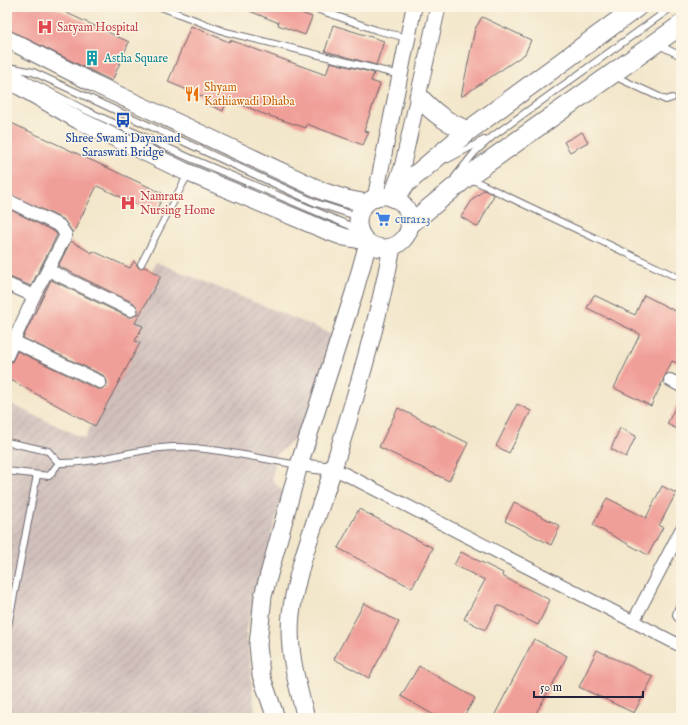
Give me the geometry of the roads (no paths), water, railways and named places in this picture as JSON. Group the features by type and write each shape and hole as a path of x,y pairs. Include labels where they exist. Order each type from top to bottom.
{"main road":[{"path":"276,718 261,675 258,645 263,596 299,465 354,293 363,233 362,209 382,199 413,177 468,131 636,7"},
{"path":"410,224 468,177 679,28"},
{"path":"7,39 95,84 325,192 347,199 382,199 405,208 410,224 408,232 404,239 392,247 381,248 363,233 344,236 325,230 188,172 78,120 8,71"},
{"path":"419,97 435,114 468,131"},
{"path":"306,718 292,665 291,614 306,547 333,469 378,311 392,247"}],"street":[{"path":"382,199 400,75 414,7"},
{"path":"382,199 402,168 438,7"},
{"path":"7,200 60,226 66,235 34,296 7,356"},
{"path":"48,270 131,310"},
{"path":"7,284 34,296"},
{"path":"13,341 100,382"},
{"path":"670,380 681,386"},
{"path":"299,465 333,469 634,620 681,646"},
{"path":"634,620 681,530"},
{"path":"681,609 679,615 681,617"}],"lane":[{"path":"161,7 226,32 400,75"},
{"path":"311,7 376,30 407,38"},
{"path":"438,200 475,152 492,136 672,7"},
{"path":"656,43 681,56"},
{"path":"8,71 83,109 190,158 363,233"},
{"path":"8,71 33,72 316,203 363,233"},
{"path":"612,75 666,100 672,98"},
{"path":"413,177 492,136"},
{"path":"141,264 188,172"},
{"path":"468,177 681,279"},
{"path":"7,442 48,451 60,463 87,462 134,452 175,447 220,452 299,465"},
{"path":"7,471 49,476 60,463"},
{"path":"7,631 37,475"}],"place":[{"name":"Satyam Hospital","path":"45,27"},
{"name":"Astha Square","path":"92,58"},
{"name":"Shyam Kathiawadi Dhaba","path":"192,94"},
{"name":"Shree Swami Dayanand Saraswati Bridge","path":"123,120"},
{"name":"Namrata Nursing Home","path":"128,203"},
{"name":"cura123","path":"383,219"}]}
